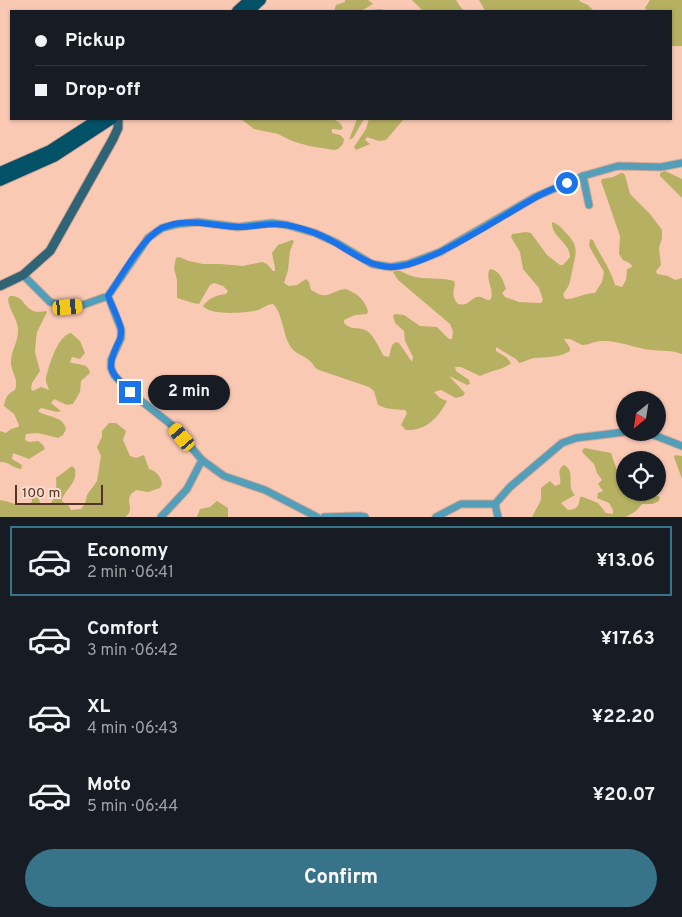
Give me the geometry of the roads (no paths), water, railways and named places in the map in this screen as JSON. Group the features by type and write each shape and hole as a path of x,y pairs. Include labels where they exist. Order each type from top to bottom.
{"highway":[{"path":"238,10 249,0"},
{"path":"250,10 261,0"},
{"path":"0,172 50,150 96,120"},
{"path":"0,181 54,156 110,120"}],"main road":[{"path":"0,286 23,275 50,251 113,140 118,128 118,120"}],"street":[{"path":"23,275 50,302 61,306 80,306 108,296 148,238 162,228 198,222 238,227 272,223 287,225 315,233 337,243 372,264 391,267 408,264 440,252 535,197 583,176 618,166 661,167 682,163"},
{"path":"583,176 589,205"},
{"path":"108,296 121,329 121,338 110,360 111,368 130,392 173,426 202,460 224,476 265,490 317,517"},
{"path":"495,504 510,486 562,443 576,438 616,433"},
{"path":"666,440 682,446"},
{"path":"162,517 187,490 202,460"},
{"path":"436,517 461,504 495,504"},
{"path":"495,504 498,517"},
{"path":"324,517 365,517"}]}
